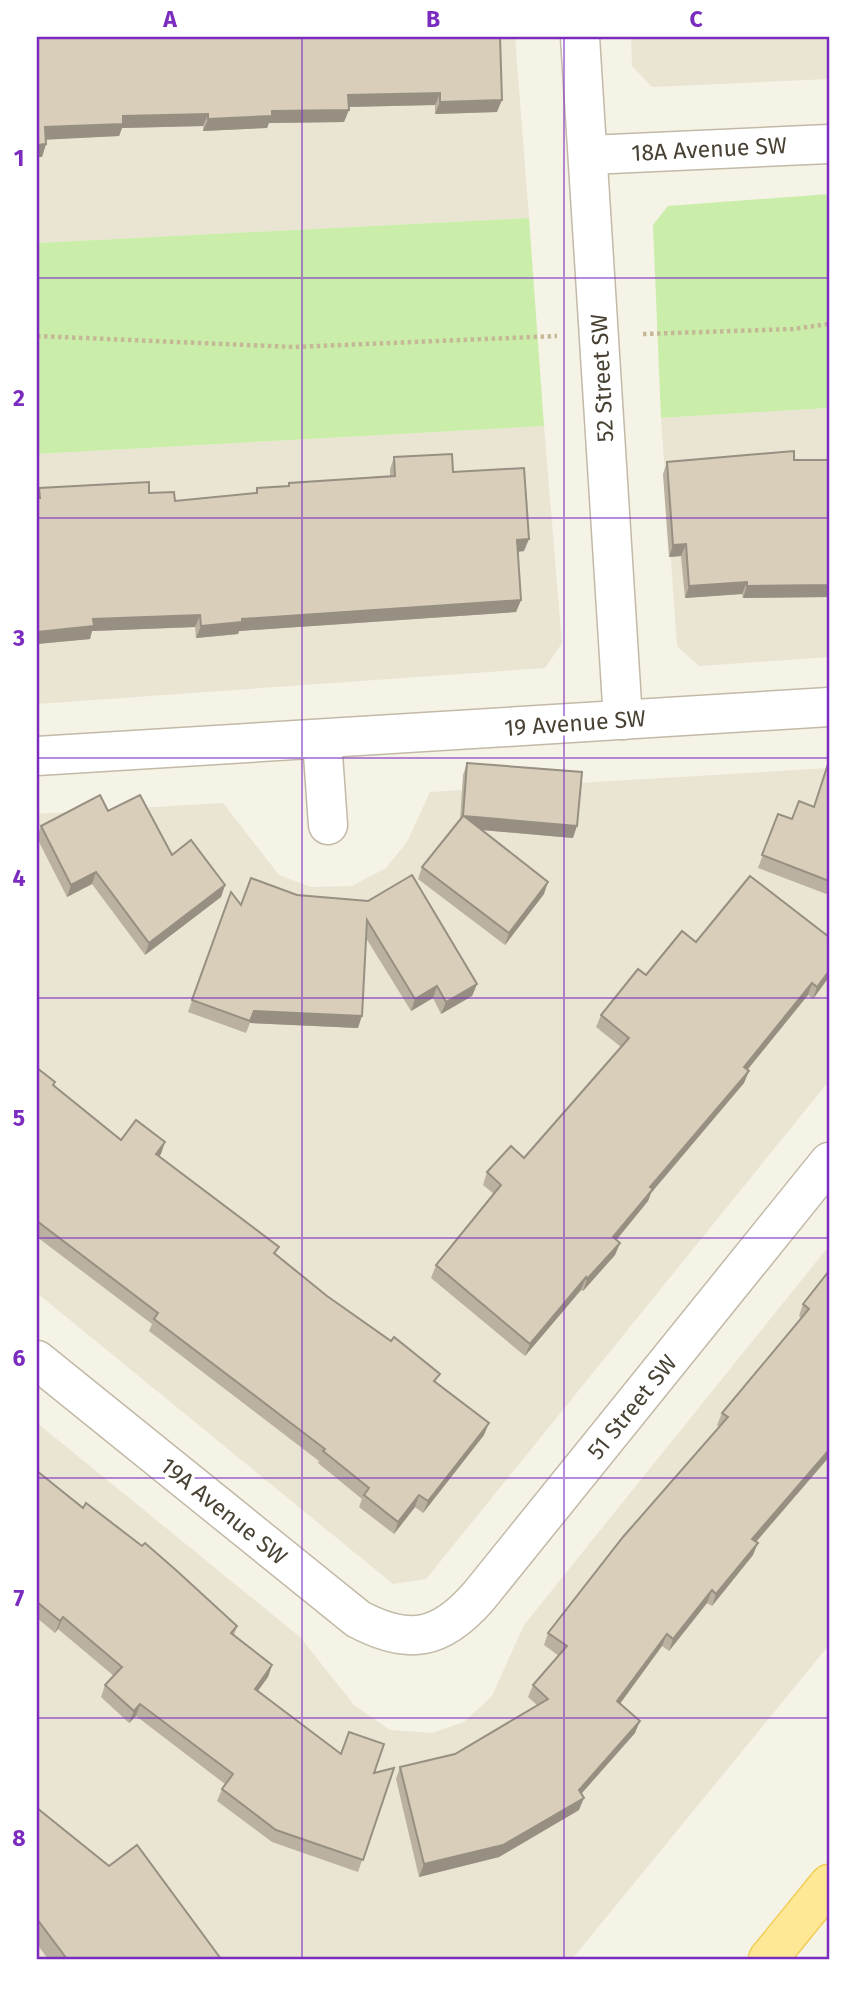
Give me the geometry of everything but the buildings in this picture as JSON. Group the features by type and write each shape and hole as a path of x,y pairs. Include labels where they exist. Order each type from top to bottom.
{"main road":[{"path":"768,1959 829,1884"}],"street":[{"name":"52 Street SW","path":"580,37 623,720"},
{"name":"18A Avenue SW","path":"589,155 829,144"},
{"name":"19 Avenue SW","path":"37,756 829,707"},
{"path":"322,740 328,825"},
{"name":"51 Street SW","path":"422,1636 446,1627 463,1615 480,1596 829,1162"},
{"name":"19A Avenue SW","path":"37,1360 358,1619 382,1632 422,1636"}],"path":[{"path":"637,334 793,329 829,324"},
{"path":"37,336 293,347 560,336"}],"shaded area":[{"path":"37,37 515,37 529,218 37,243"},
{"path":"631,37 829,37 829,79 652,87 632,66"},
{"path":"829,408 829,657 699,666 677,646 661,418"},
{"path":"544,426 562,643 545,668 37,704 37,454"},
{"path":"829,768 829,1081 426,1579 393,1584 37,1293 37,814 223,803 279,875 311,887 352,886 386,868 407,842 430,792"},
{"path":"829,1246 829,1645 572,1959 37,1959 37,1423 300,1637 354,1705 390,1730 432,1733 464,1722 492,1696 524,1625"}],"green space":[{"path":"829,194 829,408 661,418 653,225 668,206"},
{"path":"529,218 544,426 37,454 37,243"}]}
